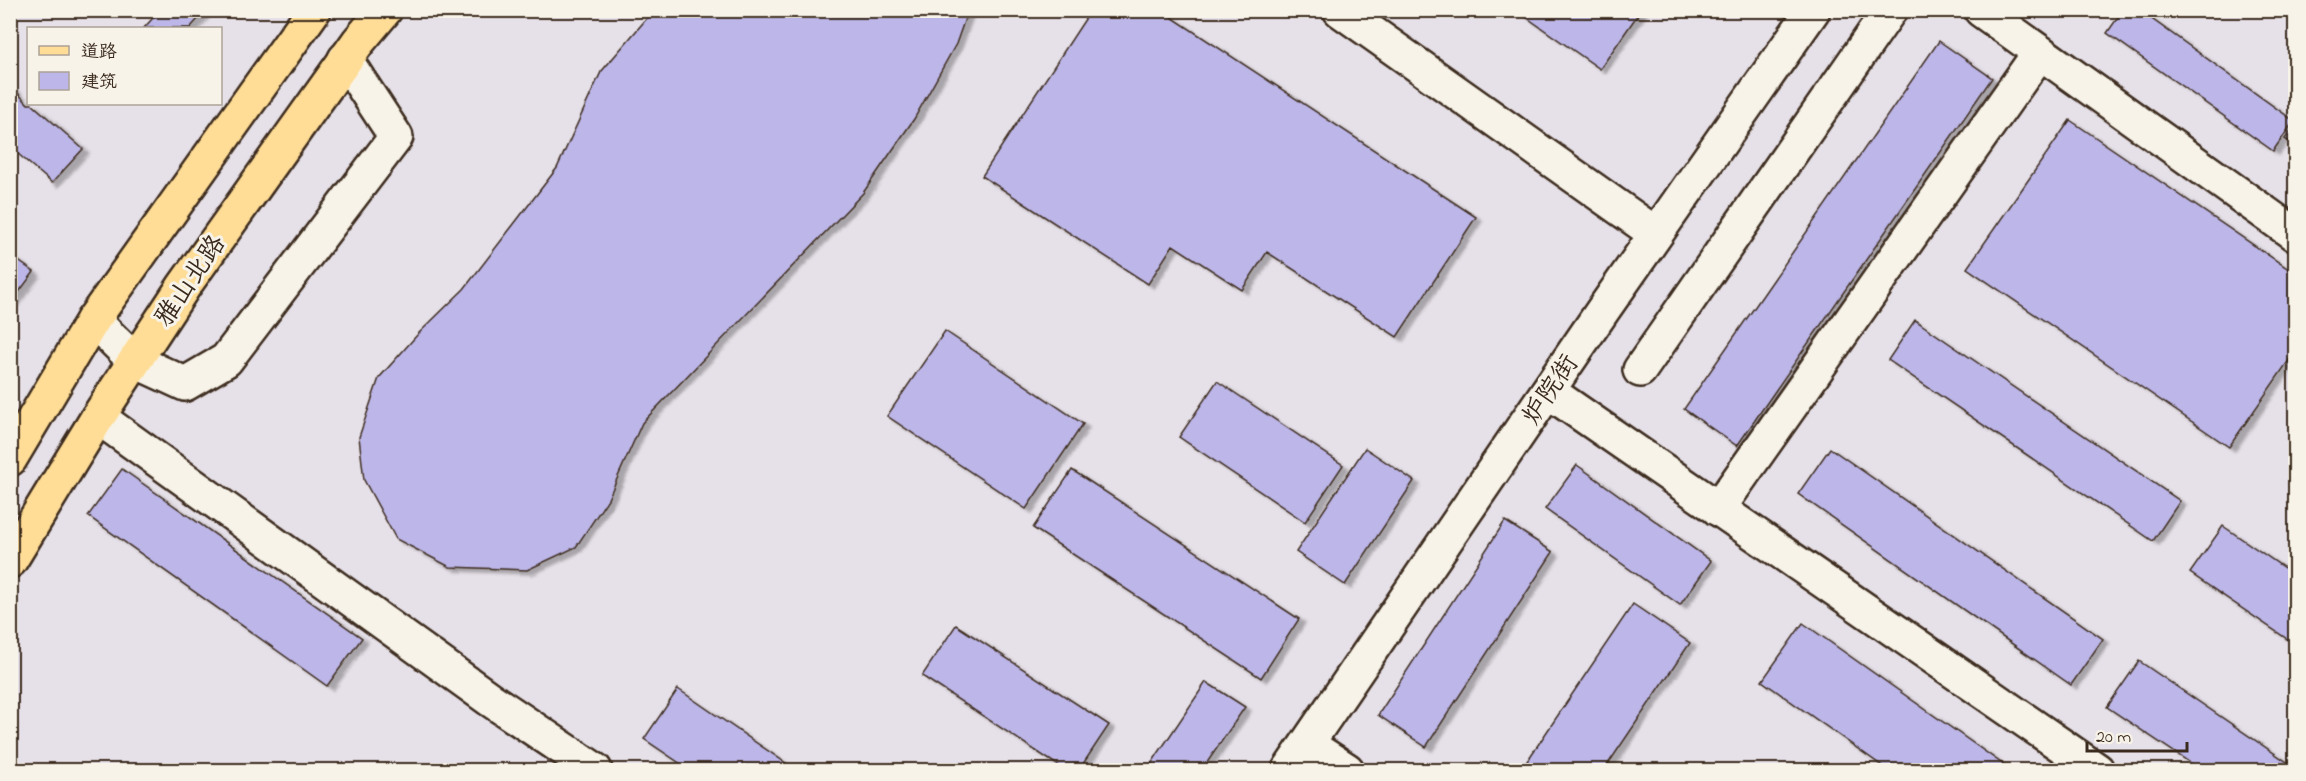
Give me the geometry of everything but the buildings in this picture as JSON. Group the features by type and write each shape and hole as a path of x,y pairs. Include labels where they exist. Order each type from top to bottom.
{"main road":[{"path":"10,459 93,320 314,10"},
{"name":"雅山北路","path":"10,561 98,417 184,286 345,59 385,10"}],"street":[{"path":"1340,10 1656,234"},
{"name":"炉院街","path":"1288,771 1656,234 1813,10"},
{"path":"1640,370 1890,10"},
{"path":"1981,10 2295,235"},
{"path":"1718,509 2040,52"},
{"path":"93,320 135,361 185,384 226,360 396,137 345,59"},
{"path":"1548,391 2097,771"},
{"path":"98,417 491,700 595,771"},
{"path":"1307,744 1347,771"}]}
